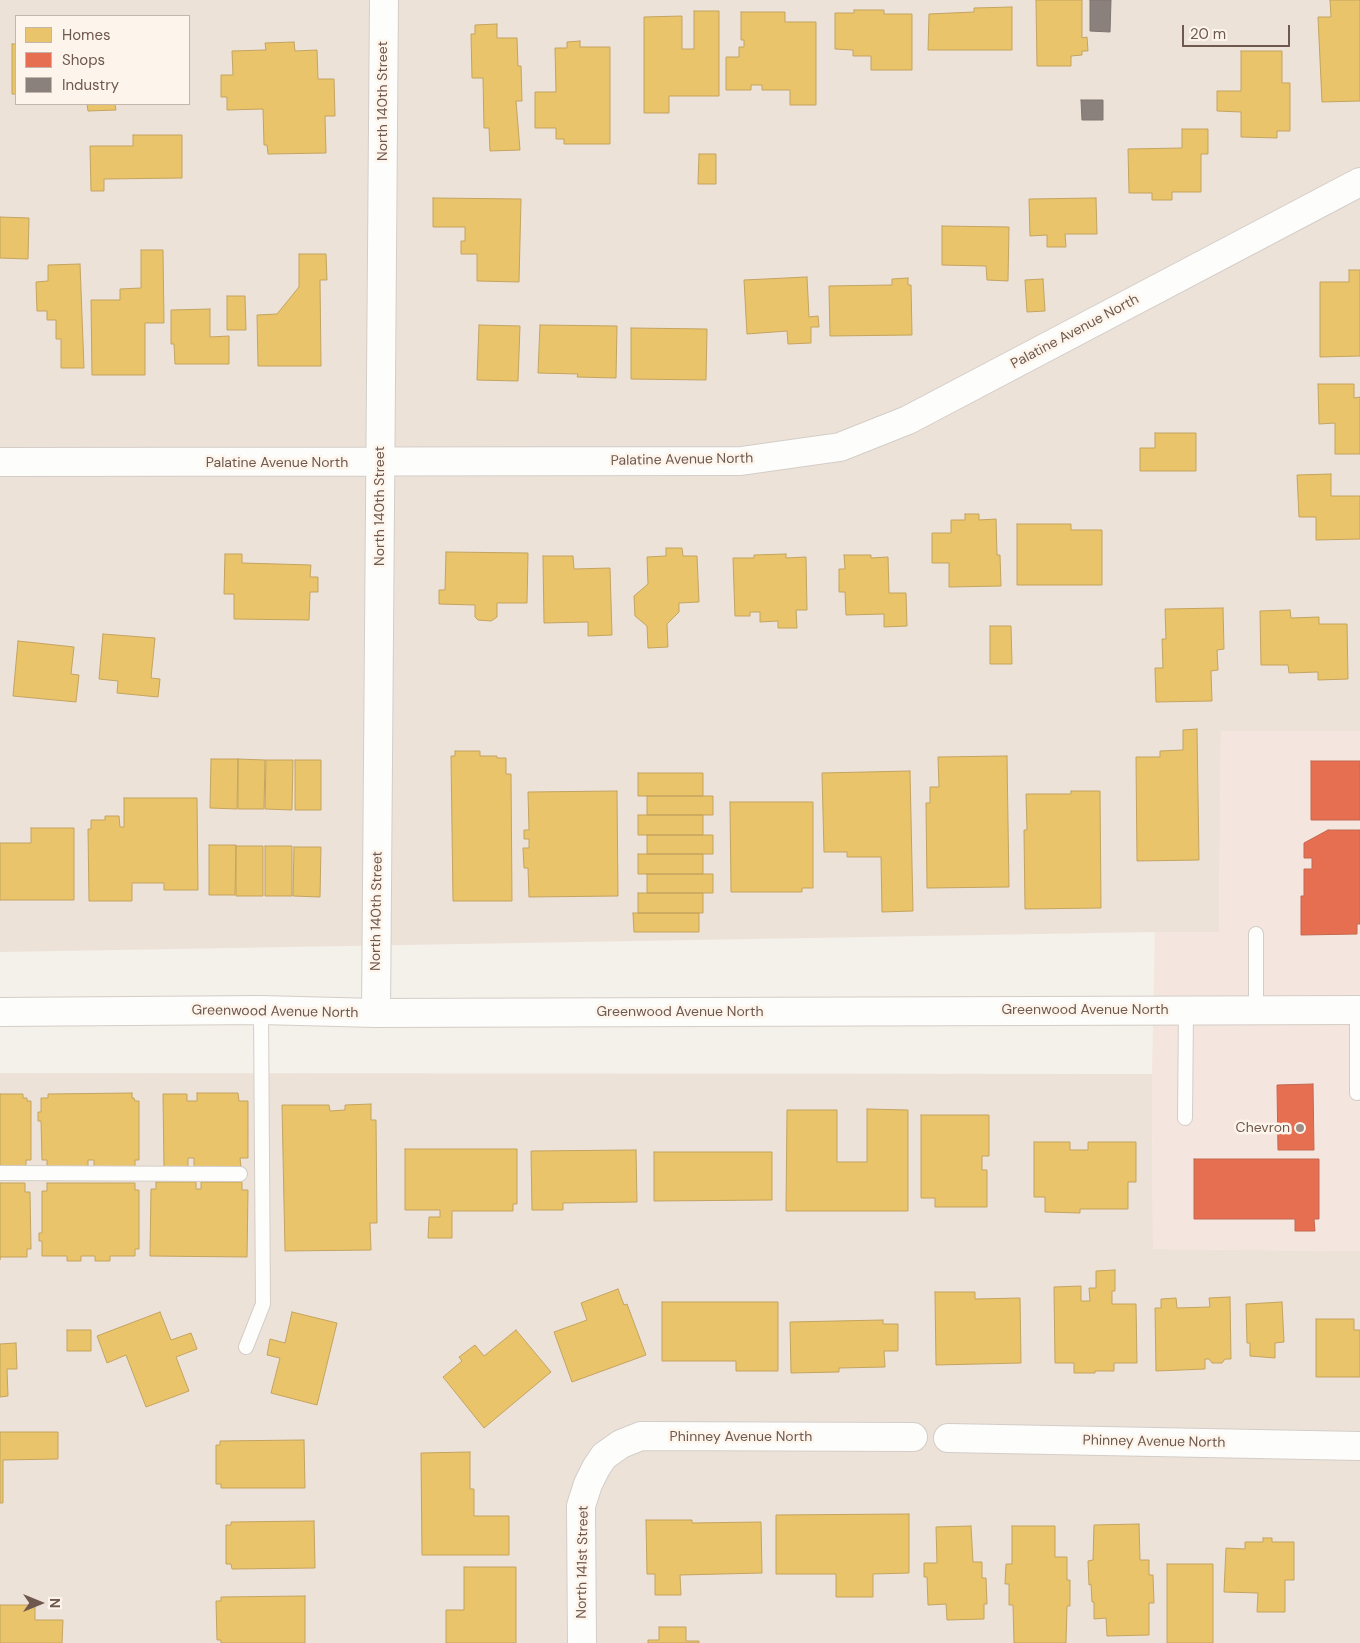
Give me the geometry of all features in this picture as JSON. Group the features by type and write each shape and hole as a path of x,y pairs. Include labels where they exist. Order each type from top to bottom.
{"street":[{"name":"North 140th Street","path":"376,1013 384,0"},
{"name":"Palatine Avenue North","path":"0,462 381,463 741,461 840,447 908,420 1360,182"},
{"name":"Greenwood Avenue North","path":"0,1012 261,1010 376,1013 1358,1010"},
{"name":"Phinney Avenue North","path":"604,1456 620,1444 641,1436 912,1437"},
{"name":"Phinney Avenue North","path":"948,1438 1360,1446"},
{"name":"North 141st Street","path":"582,1643 581,1506 588,1484 604,1456"}],"lane":[{"path":"1256,934 1256,1010"},
{"path":"246,1346 262,1304 261,1010"},
{"path":"1185,1118 1186,1010"},
{"path":"1357,1093 1358,1010"},
{"path":"0,1173 240,1174"}],"shaded area":[{"path":"0,0 1360,0 1360,731 1221,731 1219,932 0,952"},
{"path":"1221,731 1360,731 1360,1251 1153,1249 1152,1074 1155,932 1219,932"},
{"path":"0,1073 1152,1074 1153,1249 1360,1251 1360,1643 0,1643"}],"building: Homes":[{"path":"1036,0 1082,0 1082,38 1087,37 1088,51 1082,51 1082,55 1071,56 1071,66 1037,66"},
{"path":"1330,0 1360,0 1360,101 1322,102 1318,17 1331,17"},
{"path":"1012,7 1012,50 928,50 929,14 974,12 974,8"},
{"path":"854,10 884,10 884,14 912,14 912,70 871,70 871,56 853,56 853,50 835,49 835,13 854,13"},
{"path":"694,11 719,11 719,96 669,96 669,113 644,113 644,17 682,16 682,49 694,49"},
{"path":"741,12 785,12 785,22 816,22 816,105 790,105 790,90 762,90 762,85 751,85 751,90 726,90 726,57 739,57 739,47 744,47 744,40 741,40"},
{"path":"497,24 497,38 517,38 518,66 521,66 522,101 516,101 520,150 490,151 489,128 484,128 483,78 472,78 471,34 475,34 475,25"},
{"path":"580,41 580,47 610,47 610,144 564,144 564,139 556,139 556,128 535,128 535,92 556,92 555,48 567,48 567,42"},
{"path":"294,42 295,51 317,50 318,79 334,79 335,116 325,116 326,153 268,154 267,145 264,145 263,109 227,110 227,97 221,97 221,75 233,75 232,51 266,50 265,43"},
{"path":"12,44 15,44 15,94 12,94"},
{"path":"1241,51 1282,51 1282,83 1290,83 1290,131 1277,131 1277,138 1241,137 1241,112 1217,111 1217,91 1241,91"},
{"path":"87,105 115,105 116,110 88,111"},
{"path":"1182,129 1208,129 1208,154 1201,154 1201,192 1172,192 1172,200 1152,200 1152,193 1129,193 1128,149 1182,148"},
{"path":"133,135 182,135 182,178 104,179 104,191 91,191 90,146 133,146"},
{"path":"699,154 716,154 716,184 698,184"},
{"path":"433,198 521,199 519,282 477,281 477,254 461,254 461,241 465,241 465,227 433,227"},
{"path":"1096,198 1097,234 1065,234 1066,247 1047,247 1047,235 1030,236 1029,199"},
{"path":"0,217 29,218 28,259 0,258"},
{"path":"942,226 1009,227 1008,281 987,280 986,266 942,265"},
{"path":"141,250 163,250 164,323 145,323 145,375 92,375 91,300 120,300 120,289 141,288"},
{"path":"299,254 326,254 327,280 320,280 321,366 258,366 257,315 277,314 299,287"},
{"path":"80,264 84,368 61,368 61,339 56,339 56,320 47,320 47,311 37,311 36,282 48,281 48,265"},
{"path":"1349,270 1360,270 1360,356 1320,357 1320,282 1349,282"},
{"path":"807,277 809,317 818,316 819,327 811,327 811,343 788,344 787,331 747,334 744,280"},
{"path":"908,278 908,285 911,285 912,335 830,336 829,286 892,285 892,279"},
{"path":"1043,279 1045,311 1027,312 1025,280"},
{"path":"227,296 245,296 246,330 227,330"},
{"path":"210,309 210,337 229,336 229,364 175,364 174,344 171,344 171,310"},
{"path":"479,325 520,326 518,381 477,380"},
{"path":"540,325 617,326 616,378 577,377 578,374 538,373"},
{"path":"631,328 707,329 706,380 631,379"},
{"path":"1318,384 1354,384 1354,398 1360,397 1360,454 1335,454 1335,423 1319,424"},
{"path":"1155,433 1196,433 1196,471 1140,471 1140,448 1155,448"},
{"path":"1331,474 1331,496 1360,496 1360,539 1316,540 1316,517 1299,517 1297,475"},
{"path":"965,514 979,514 979,520 996,519 997,555 1000,555 1001,586 949,587 949,563 932,563 932,533 951,533 951,520 965,520"},
{"path":"1017,524 1071,524 1071,530 1102,530 1102,585 1017,585"},
{"path":"666,548 682,548 683,556 697,556 699,602 679,603 679,612 667,624 668,647 648,648 647,626 635,616 634,596 648,584 647,557 666,556"},
{"path":"446,552 528,553 527,603 497,603 497,617 491,621 478,620 475,617 475,605 439,604 439,590 445,590"},
{"path":"225,554 242,554 242,563 311,565 310,577 318,577 318,592 310,592 309,620 234,619 234,594 224,594"},
{"path":"786,554 786,558 806,557 807,610 796,610 797,628 778,628 778,621 760,622 760,612 750,612 750,616 735,616 733,558 754,558 754,555"},
{"path":"844,555 871,555 871,558 888,557 889,593 906,593 907,626 884,627 884,614 846,615 845,592 839,592 839,569 845,569"},
{"path":"543,556 573,556 574,569 610,568 612,635 588,636 588,622 544,623"},
{"path":"1223,608 1224,649 1217,650 1218,670 1211,671 1212,701 1156,702 1155,668 1163,668 1162,639 1166,639 1165,609"},
{"path":"1290,610 1291,618 1319,617 1319,624 1347,624 1348,679 1318,680 1318,672 1289,673 1288,665 1261,665 1260,611"},
{"path":"990,626 1011,626 1012,664 990,664"},
{"path":"103,634 155,638 151,678 160,679 158,697 117,693 118,681 99,679"},
{"path":"18,641 74,647 71,674 79,675 76,702 13,696"},
{"path":"1197,729 1199,860 1137,861 1136,757 1160,757 1160,751 1183,750 1183,730"},
{"path":"455,751 480,751 480,756 506,758 506,774 511,774 512,901 453,901 451,756 455,756"},
{"path":"1007,756 1009,887 927,888 926,803 930,803 930,787 939,787 938,757"},
{"path":"211,759 238,759 237,809 210,808"},
{"path":"238,759 265,760 264,809 238,809"},
{"path":"266,760 293,760 292,810 265,809"},
{"path":"295,760 321,760 321,810 295,810"},
{"path":"910,771 913,911 882,912 881,857 847,857 847,852 824,852 822,773"},
{"path":"638,773 703,773 703,796 638,796"},
{"path":"617,791 618,896 529,897 528,868 524,868 523,848 529,848 529,839 524,839 524,830 529,830 528,792"},
{"path":"1071,791 1100,791 1101,908 1025,909 1024,830 1027,830 1026,794 1071,794"},
{"path":"647,796 713,796 713,815 647,815"},
{"path":"124,798 197,798 198,890 164,890 164,883 132,883 132,901 89,901 88,829 91,829 91,820 105,820 105,816 119,816 120,827 124,827"},
{"path":"730,802 813,802 813,888 802,888 802,892 731,892"},
{"path":"638,815 703,815 703,835 638,835"},
{"path":"31,828 74,828 74,900 0,900 0,843 31,843"},
{"path":"647,835 713,835 713,854 647,854"},
{"path":"209,845 236,845 235,895 209,895"},
{"path":"236,846 263,846 263,896 236,896"},
{"path":"265,846 292,846 292,896 265,896"},
{"path":"294,847 321,847 320,897 293,896"},
{"path":"638,854 703,854 703,874 638,874"},
{"path":"647,874 713,874 713,893 647,893"},
{"path":"638,893 703,893 703,913 638,913"},
{"path":"633,913 699,913 699,932 634,932"},
{"path":"132,1093 132,1098 135,1101 139,1101 139,1160 135,1160 135,1168 94,1168 94,1160 88,1160 88,1168 47,1169 47,1160 42,1160 41,1121 38,1121 38,1112 41,1112 41,1098 48,1098 48,1094"},
{"path":"197,1093 238,1093 239,1101 248,1101 248,1158 240,1158 241,1167 194,1168 194,1158 188,1158 188,1168 164,1168 163,1094 187,1094 187,1101 197,1101"},
{"path":"0,1094 23,1094 23,1098 31,1101 31,1160 26,1160 26,1166 0,1166"},
{"path":"371,1104 371,1120 376,1120 377,1223 370,1223 371,1250 285,1251 282,1105 329,1105 330,1111 345,1110 345,1105"},
{"path":"867,1109 908,1110 908,1211 786,1211 787,1110 837,1110 837,1162 867,1162"},
{"path":"921,1115 989,1115 989,1156 982,1156 982,1170 987,1170 987,1207 935,1207 935,1198 921,1198"},
{"path":"1034,1142 1070,1142 1070,1150 1088,1150 1088,1142 1136,1142 1136,1182 1128,1182 1128,1209 1080,1209 1080,1213 1045,1212 1045,1197 1034,1197"},
{"path":"405,1149 517,1149 517,1204 513,1204 513,1211 452,1211 452,1238 428,1238 429,1217 440,1217 440,1210 405,1210"},
{"path":"636,1150 637,1202 563,1203 563,1210 532,1210 531,1151"},
{"path":"654,1152 772,1152 772,1200 654,1201"},
{"path":"156,1182 196,1182 196,1189 201,1189 201,1182 242,1182 242,1190 248,1190 247,1257 150,1256 151,1189 156,1189"},
{"path":"0,1183 25,1183 25,1192 30,1192 31,1249 27,1249 27,1257 0,1257"},
{"path":"47,1183 135,1183 135,1190 139,1190 139,1249 135,1249 135,1256 110,1256 110,1261 95,1261 95,1256 81,1256 81,1261 67,1261 67,1256 42,1256 42,1241 39,1241 39,1233 42,1233 42,1191 47,1191"},
{"path":"1115,1270 1115,1291 1112,1291 1112,1304 1136,1304 1137,1363 1114,1363 1114,1371 1074,1373 1074,1363 1055,1363 1054,1287 1081,1286 1081,1301 1090,1301 1089,1288 1096,1288 1096,1271"},
{"path":"618,1289 624,1305 627,1304 646,1355 572,1382 554,1332 587,1320 581,1303"},
{"path":"935,1292 975,1292 975,1299 1020,1298 1021,1363 936,1365"},
{"path":"1230,1297 1231,1359 1225,1359 1222,1363 1212,1363 1209,1359 1205,1359 1205,1369 1156,1371 1155,1308 1161,1308 1161,1299 1176,1298 1177,1308 1210,1307 1209,1298"},
{"path":"662,1302 778,1302 778,1371 736,1371 736,1361 662,1361"},
{"path":"1282,1302 1284,1342 1275,1343 1275,1358 1250,1356 1250,1343 1247,1343 1246,1304"},
{"path":"160,1312 171,1340 191,1333 197,1349 176,1357 189,1391 146,1407 126,1355 107,1363 97,1336"},
{"path":"292,1312 337,1323 317,1405 271,1393 280,1358 267,1355 270,1339 285,1343"},
{"path":"1316,1319 1354,1319 1354,1330 1360,1330 1360,1377 1316,1377"},
{"path":"883,1320 883,1324 898,1324 898,1351 884,1351 885,1367 839,1368 839,1372 791,1373 790,1322"},
{"path":"67,1330 91,1330 91,1351 67,1351"},
{"path":"516,1330 551,1372 484,1428 443,1377 462,1361 459,1357 475,1345 484,1356"},
{"path":"16,1343 17,1369 7,1369 8,1396 0,1397 0,1344"},
{"path":"0,1432 58,1432 58,1459 3,1460 3,1503 0,1503"},
{"path":"304,1440 305,1488 221,1488 221,1484 216,1484 216,1445 220,1445 220,1441"},
{"path":"470,1452 470,1489 474,1489 474,1516 509,1516 509,1555 422,1555 421,1453"},
{"path":"909,1514 909,1573 873,1574 873,1597 836,1597 836,1574 776,1574 776,1515"},
{"path":"646,1520 692,1520 692,1523 761,1522 762,1573 680,1575 681,1595 655,1595 655,1574 647,1574"},
{"path":"314,1521 315,1568 232,1569 231,1564 226,1564 226,1525 231,1525 231,1522"},
{"path":"1139,1524 1140,1560 1149,1560 1149,1575 1153,1575 1154,1603 1149,1603 1149,1635 1107,1636 1106,1618 1094,1619 1094,1602 1092,1602 1091,1584 1089,1585 1088,1561 1093,1560 1094,1525"},
{"path":"971,1526 973,1562 982,1562 982,1578 986,1578 987,1604 984,1604 984,1619 947,1620 946,1604 928,1605 927,1577 924,1577 924,1563 937,1563 936,1527"},
{"path":"1012,1526 1055,1526 1055,1557 1067,1557 1067,1580 1070,1580 1070,1606 1067,1606 1066,1643 1014,1643 1013,1605 1009,1605 1009,1584 1005,1584 1006,1564 1012,1564"},
{"path":"1263,1538 1272,1538 1272,1542 1294,1542 1294,1580 1285,1580 1285,1612 1257,1612 1258,1593 1224,1592 1226,1548 1245,1549 1245,1542 1263,1542"},
{"path":"1167,1564 1213,1564 1213,1643 1167,1643"},
{"path":"464,1567 516,1567 516,1643 446,1643 446,1610 464,1610"},
{"path":"305,1596 305,1643 221,1643 221,1640 217,1640 216,1601 221,1601 221,1597"},
{"path":"0,1605 35,1605 35,1620 63,1620 62,1643 0,1643"},
{"path":"659,1627 686,1627 686,1641 699,1641 699,1643 648,1643 648,1640 659,1640"}],"building: Shops":[{"path":"1311,761 1360,761 1360,820 1311,820"},
{"path":"1328,830 1360,830 1360,924 1357,924 1357,934 1301,935 1301,896 1304,896 1304,869 1312,869 1312,858 1304,858 1304,843"},
{"path":"1313,1084 1314,1150 1278,1150 1277,1085"},
{"path":"1194,1159 1319,1159 1319,1219 1314,1219 1315,1231 1295,1231 1295,1219 1194,1219"}],"building: Industry":[{"path":"1090,0 1111,0 1110,32 1090,31"},
{"path":"1081,100 1103,100 1103,120 1082,120"}],"place":[{"name":"Chevron","path":"1300,1128"}]}
